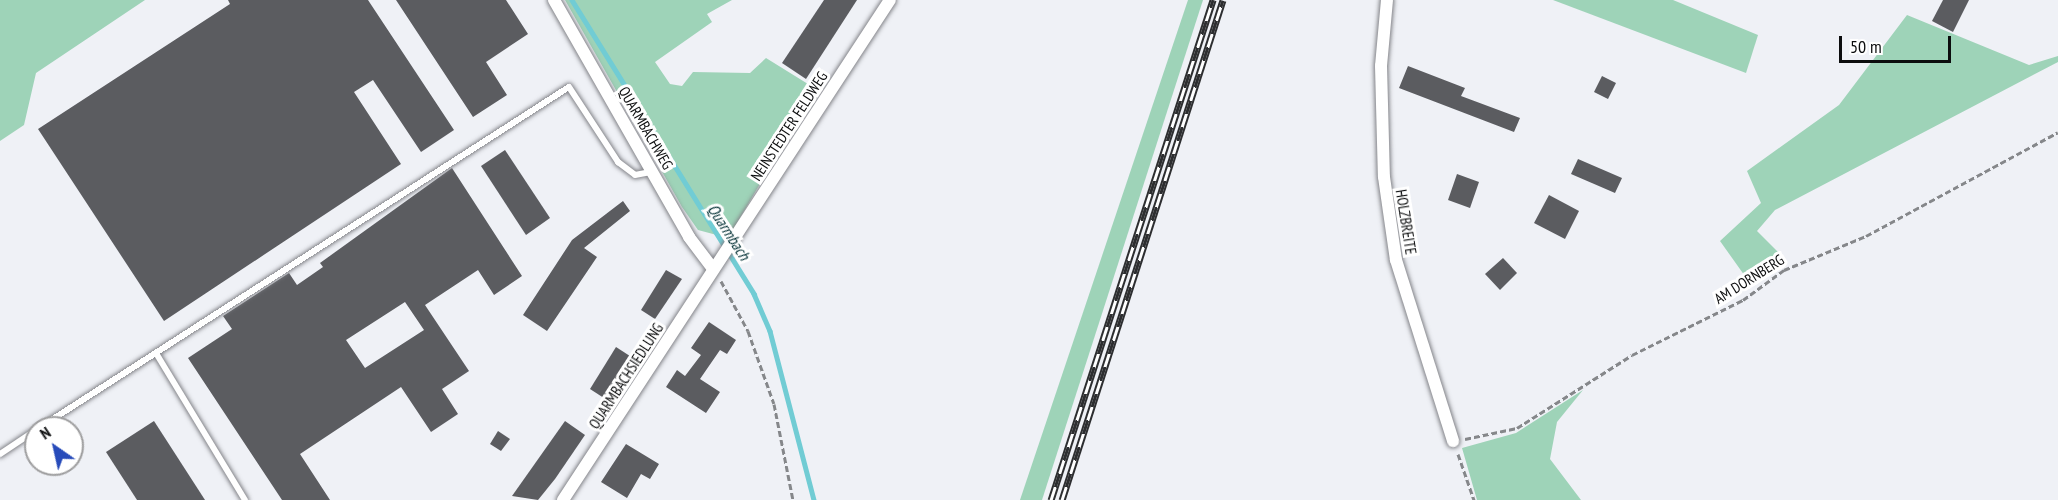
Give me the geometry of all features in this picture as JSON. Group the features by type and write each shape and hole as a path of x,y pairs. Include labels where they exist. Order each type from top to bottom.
{"street":[{"name":"QUARMBACHWEG","path":"554,0 655,171 689,237 717,264"},
{"name":"NEINSTEDTER FELDWEG","path":"717,264 890,0"},
{"name":"HOLZBREITE","path":"1387,0 1381,66 1386,189 1396,260 1453,441"},
{"name":"QUARMBACHSIEDLUNG","path":"563,500 717,264"}],"lane":[{"path":"58,416 569,87 618,162 635,175 655,171"},
{"path":"156,353 245,500"},
{"path":"0,454 24,438"}],"path":[{"name":"AM DORNBERG","path":"1453,441 1517,428 1632,355 1743,300 1784,270 1866,236 2058,132"},
{"path":"717,264 756,352 774,404 794,500"},
{"path":"1453,441 1474,500"}],"green space":[{"path":"0,0 145,0 36,73 24,125 0,141"},
{"path":"565,0 732,0 707,14 712,22 655,62 670,84 682,86 693,72 750,73 766,58 816,89 728,238 698,230 682,207"},
{"path":"1188,0 1203,0 1042,500 1020,500"},
{"path":"1553,0 1673,0 1758,35 1746,73"},
{"path":"1907,15 2029,65 2058,56 2058,62 1775,210 1757,231 1786,260 1752,286 1720,241 1761,203 1747,171 1839,105"},
{"path":"1583,390 1557,422 1550,459 1581,500 1477,500 1462,448 1516,433"}],"building":[{"path":"228,0 368,0 454,130 421,152 373,80 354,92 401,164 164,321 38,129 230,4"},
{"path":"396,0 506,0 528,34 486,62 507,95 473,117"},
{"path":"824,0 857,0 806,79 782,63"},
{"path":"1943,0 1969,0 1953,32 1932,21"},
{"path":"1408,66 1465,88 1461,96 1520,118 1514,132 1399,88"},
{"path":"1602,76 1616,83 1608,99 1594,92"},
{"path":"505,150 550,218 526,235 481,166"},
{"path":"1578,159 1622,178 1615,193 1571,174"},
{"path":"452,168 522,276 494,295 478,270 425,305 469,371 442,389 458,414 431,432 401,387 300,454 330,500 282,500 188,358 232,329 223,316 289,273 297,285 323,267 320,263","holes":["405,302 424,330 365,368 346,340"]},
{"path":"1457,174 1479,182 1470,208 1448,200"},
{"path":"1549,195 1579,211 1565,239 1534,223"},
{"path":"623,201 630,211 584,248 597,257 547,331 523,315 572,240"},
{"path":"1503,258 1517,273 1500,290 1485,274"},
{"path":"666,270 682,279 655,319 641,310"},
{"path":"709,322 736,340 727,354 720,350 700,379 720,392 706,413 666,387 677,370 685,376 701,355 691,348"},
{"path":"616,347 633,358 607,400 590,389"},
{"path":"154,421 205,500 137,500 106,452"},
{"path":"565,421 585,435 555,479 538,500 512,496"},
{"path":"498,431 510,439 501,451 490,444"},
{"path":"626,444 659,464 650,479 641,474 627,498 601,482"}],"waterway":[{"name":"Quarmbach","path":"572,0 754,294 770,331 814,500"}],"railway":[{"path":"1051,500 1213,0"},
{"path":"1062,500 1223,0"}]}
